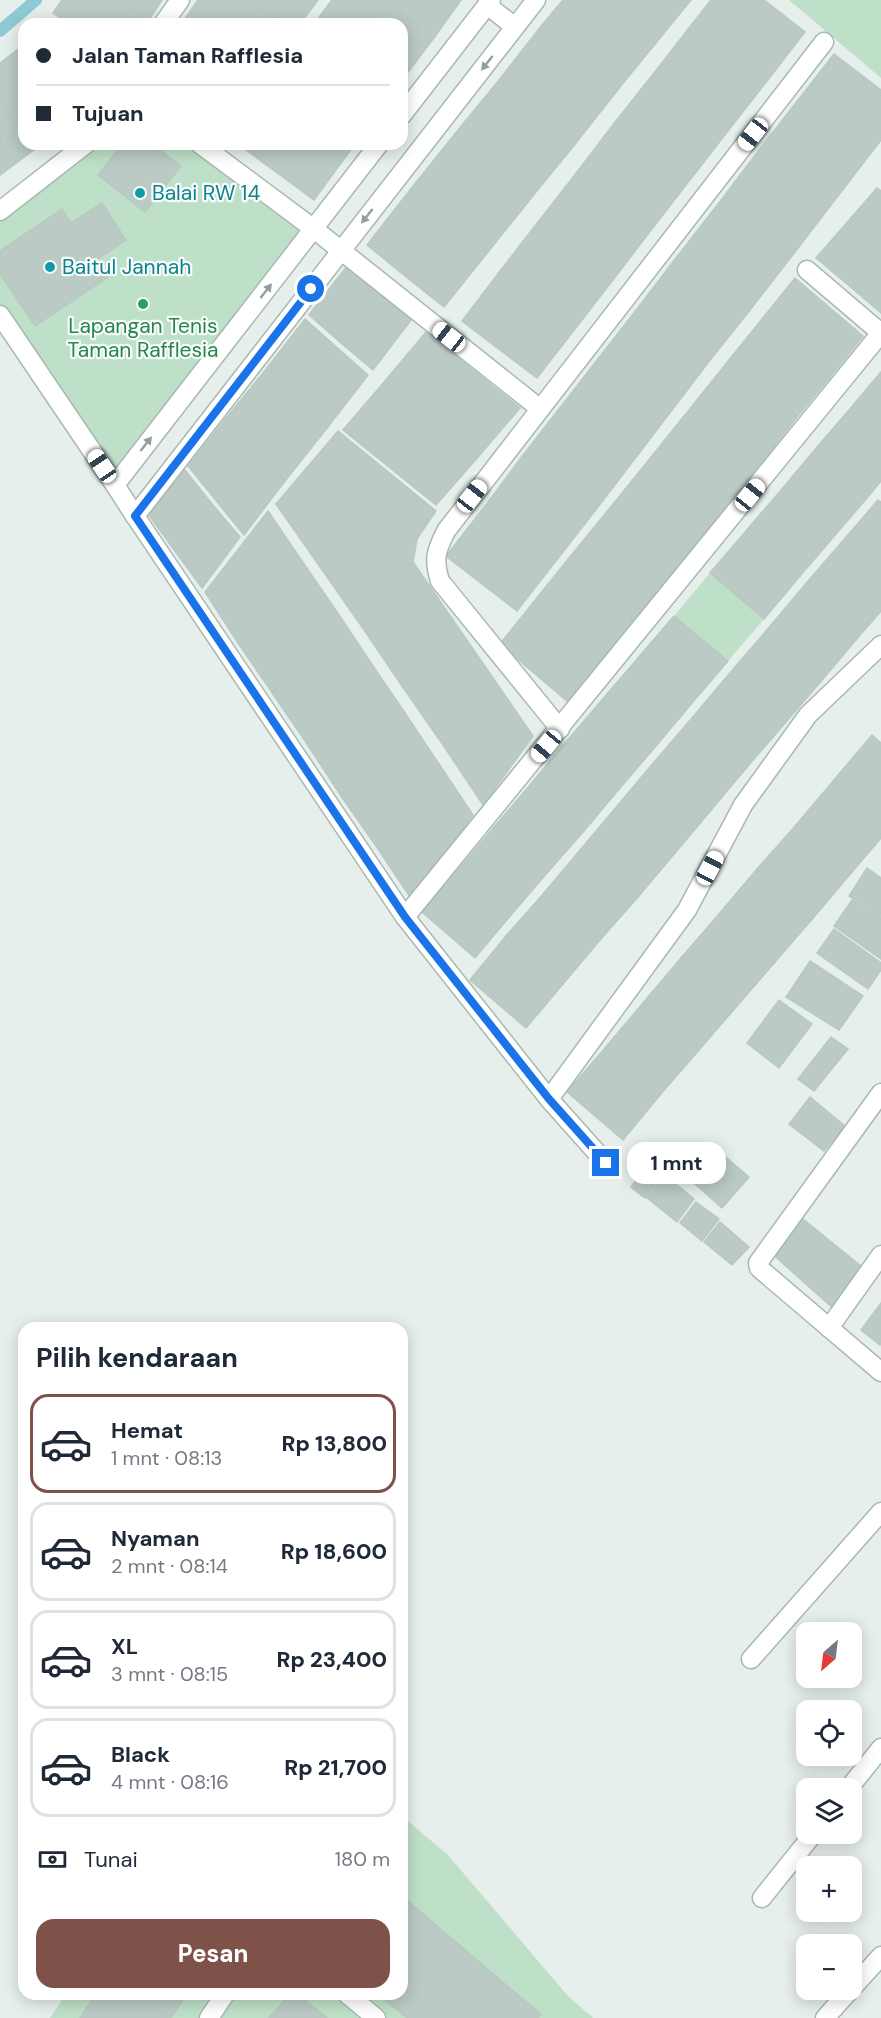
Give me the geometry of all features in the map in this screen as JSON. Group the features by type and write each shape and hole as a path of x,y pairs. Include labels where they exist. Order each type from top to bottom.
{"street":[{"path":"167,18 180,0"},
{"path":"135,516 536,0"},
{"path":"408,107 489,3 515,27"},
{"path":"560,729 440,581 435,557 446,531 824,42"},
{"path":"0,211 78,150"},
{"path":"208,150 314,229 539,408"},
{"path":"115,484 375,150"},
{"path":"405,917 881,333 807,270"},
{"path":"0,315 405,917 549,1099 606,1163"},
{"path":"549,1099 687,910 743,805 808,715 881,645"},
{"path":"881,1093 758,1263 759,1268 881,1372"},
{"path":"829,1328 881,1256"},
{"path":"751,1659 881,1512"},
{"path":"857,1778 881,1748"},
{"path":"762,1898 805,1844"},
{"path":"862,1976 881,1956"},
{"path":"209,2018 221,2000"},
{"path":"354,2000 376,2018"},
{"path":"825,2018 841,2000"}],"green space":[{"path":"789,0 881,0 881,78"},
{"path":"85,150 200,150 307,230 115,478 0,306 0,217"},
{"path":"710,573 764,619 728,661 674,616"},
{"path":"408,1821 448,1855 567,1995 593,2018 50,2018 62,2000 408,2000"}],"building":[{"path":"62,0 119,0 146,18 60,18 53,13"},
{"path":"119,0 162,0 150,18 146,18"},
{"path":"198,0 251,0 276,18 185,18"},
{"path":"251,0 318,0 304,18 276,18"},
{"path":"332,0 383,0 407,18 318,18"},
{"path":"383,0 461,0 434,38"},
{"path":"563,0 623,0 664,33 620,87 542,25"},
{"path":"623,0 691,0 664,33"},
{"path":"711,0 764,0 805,32 767,81 692,24"},
{"path":"408,19 434,38 408,72"},
{"path":"692,24 767,81 728,131 654,73"},
{"path":"542,25 620,87 576,143 499,80"},
{"path":"18,50 18,126 0,103 0,63"},
{"path":"834,54 881,90 881,140 828,209 756,154"},
{"path":"654,73 728,131 690,180 615,122"},
{"path":"499,80 576,143 532,197 454,135"},
{"path":"0,103 18,126 18,150 34,150 0,175"},
{"path":"615,122 690,180 652,229 577,172"},
{"path":"454,135 532,197 488,252 410,190"},
{"name":"Balai RW 14","path":"117,150 160,150 181,166 145,212 98,175"},
{"path":"246,150 351,150 314,200"},
{"path":"756,154 828,209 789,260 718,204"},
{"path":"577,172 652,229 613,280 538,222"},
{"path":"877,188 881,191 881,257 853,289 816,258"},
{"path":"410,190 449,221 405,276 367,245"},
{"name":"Baitul Jannah","path":"102,203 126,240 96,260 108,277 35,326 0,274 0,251 62,209 71,223"},
{"path":"718,204 789,260 750,310 679,254"},
{"path":"449,221 488,252 444,307 405,276"},
{"path":"538,222 613,280 575,329 500,271"},
{"path":"679,254 750,310 711,359 640,305"},
{"path":"881,257 881,313 853,289"},
{"path":"347,266 379,293 341,343 309,315"},
{"path":"500,271 575,329 537,378 462,321"},
{"path":"795,278 863,336 830,377 762,319"},
{"path":"379,293 411,320 373,370 341,343"},
{"path":"640,305 711,359 634,460 562,405"},
{"path":"305,319 368,375 327,428 267,368"},
{"path":"762,319 830,377 797,417 729,360"},
{"path":"426,332 520,408 478,457 385,381"},
{"path":"729,360 797,417 765,458 697,400"},
{"path":"267,368 327,428 285,481 227,417"},
{"path":"881,372 881,427 854,404"},
{"path":"385,381 478,457 436,505 343,430"},
{"path":"697,400 765,458 732,499 664,441"},
{"path":"854,404 881,427 881,481 872,492 818,446"},
{"path":"562,405 634,460 595,511 523,455"},
{"path":"227,417 285,481 244,535 188,466"},
{"path":"338,431 436,511 417,539 276,504"},
{"path":"664,441 732,499 699,539 631,482"},
{"path":"818,446 872,492 836,534 782,489"},
{"path":"523,455 595,511 556,561 485,506"},
{"path":"185,470 212,504 175,551 148,514"},
{"path":"631,482 699,539 634,621 565,563"},
{"path":"782,489 836,534 800,576 746,531"},
{"path":"878,500 881,502 881,577 841,543"},
{"path":"212,504 240,537 202,588 175,551"},
{"path":"276,504 417,539 413,562 362,627"},
{"path":"485,506 556,561 517,611 446,556"},
{"path":"268,511 302,561 238,643 205,592"},
{"path":"746,531 800,576 764,619 710,573"},
{"path":"841,543 881,577 881,611 860,635 803,587"},
{"path":"302,561 337,612 273,694 238,643"},
{"path":"413,562 453,620 402,686 362,627"},
{"path":"565,563 634,621 601,661 532,604"},
{"path":"803,587 860,635 823,679 766,631"},
{"path":"532,604 601,661 568,702 500,644"},
{"path":"337,612 371,663 307,744 273,694"},
{"path":"674,616 728,661 692,703 638,658"},
{"path":"453,620 493,678 443,745 402,686"},
{"path":"766,631 823,679 786,722 729,674"},
{"path":"638,658 692,703 656,746 602,700"},
{"path":"371,663 405,713 341,796 307,744"},
{"path":"729,674 786,722 748,766 692,718"},
{"path":"493,678 533,736 483,805 443,745"},
{"path":"602,700 656,746 620,788 566,742"},
{"path":"405,713 439,764 376,846 341,796"},
{"path":"692,718 748,766 712,809 655,761"},
{"path":"872,735 881,743 881,820 834,780"},
{"path":"566,742 620,788 584,831 530,785"},
{"path":"655,761 712,809 675,853 618,805"},
{"path":"439,764 473,815 442,856 407,805"},
{"path":"834,780 881,820 881,838 852,872 796,825"},
{"path":"530,785 584,831 547,873 494,827"},
{"path":"407,805 442,856 410,897 376,846"},
{"path":"618,805 675,853 638,897 581,849"},
{"path":"796,825 852,872 814,917 757,869"},
{"path":"494,827 547,873 511,915 458,870"},
{"path":"581,849 638,897 600,940 544,893"},
{"path":"867,868 881,878 881,916 849,896"},
{"path":"757,869 814,917 775,962 719,914"},
{"path":"458,870 511,915 475,958 422,912"},
{"path":"544,893 600,940 563,984 506,936"},
{"path":"852,900 881,918 881,959 834,926"},
{"path":"719,914 775,962 737,1006 681,958"},
{"path":"834,929 881,963 881,970 868,989 817,953"},
{"path":"506,936 563,984 526,1028 470,980"},
{"path":"681,958 737,1006 699,1050 643,1003"},
{"path":"810,961 863,996 839,1030 786,997"},
{"path":"779,1000 812,1024 779,1068 747,1043"},
{"path":"643,1003 699,1050 660,1095 605,1048"},
{"path":"831,1037 848,1049 814,1091 798,1079"},
{"path":"605,1048 633,1071 595,1116 567,1092"},
{"path":"633,1071 660,1095 623,1140 595,1116"},
{"path":"810,1097 845,1126 824,1151 789,1124"},
{"path":"721,1153 749,1177 722,1208 695,1184"},
{"path":"649,1161 664,1173 645,1198 631,1187"},
{"path":"665,1175 694,1199 677,1222 647,1198"},
{"path":"696,1202 719,1219 702,1241 680,1223"},
{"path":"798,1215 866,1270 835,1310 769,1251"},
{"path":"720,1222 749,1247 732,1265 704,1242"},
{"path":"881,1303 881,1343 880,1345 861,1330"},
{"path":"408,1900 414,1906 408,1913"},
{"path":"414,1906 456,1942 408,1997 408,1913"},
{"path":"456,1942 498,1978 464,2018 407,2018 397,2010"},
{"path":"498,1978 541,2014 538,2018 464,2018"},
{"path":"92,2000 142,2000 171,2018 80,2018"},
{"path":"142,2000 183,2000 171,2018"},
{"path":"285,2000 305,2000 327,2018 269,2018"},
{"path":"385,2000 406,2000 397,2010"}],"waterway":[{"path":"0,31 36,0"}],"place":[{"name":"Balai RW 14","path":"140,193"},
{"name":"Baitul Jannah","path":"50,267"},
{"name":"Lapangan Tenis Taman Rafflesia","path":"143,304"}],"route":[{"path":"311,289 135,516 405,917 549,1099 606,1163"}]}
